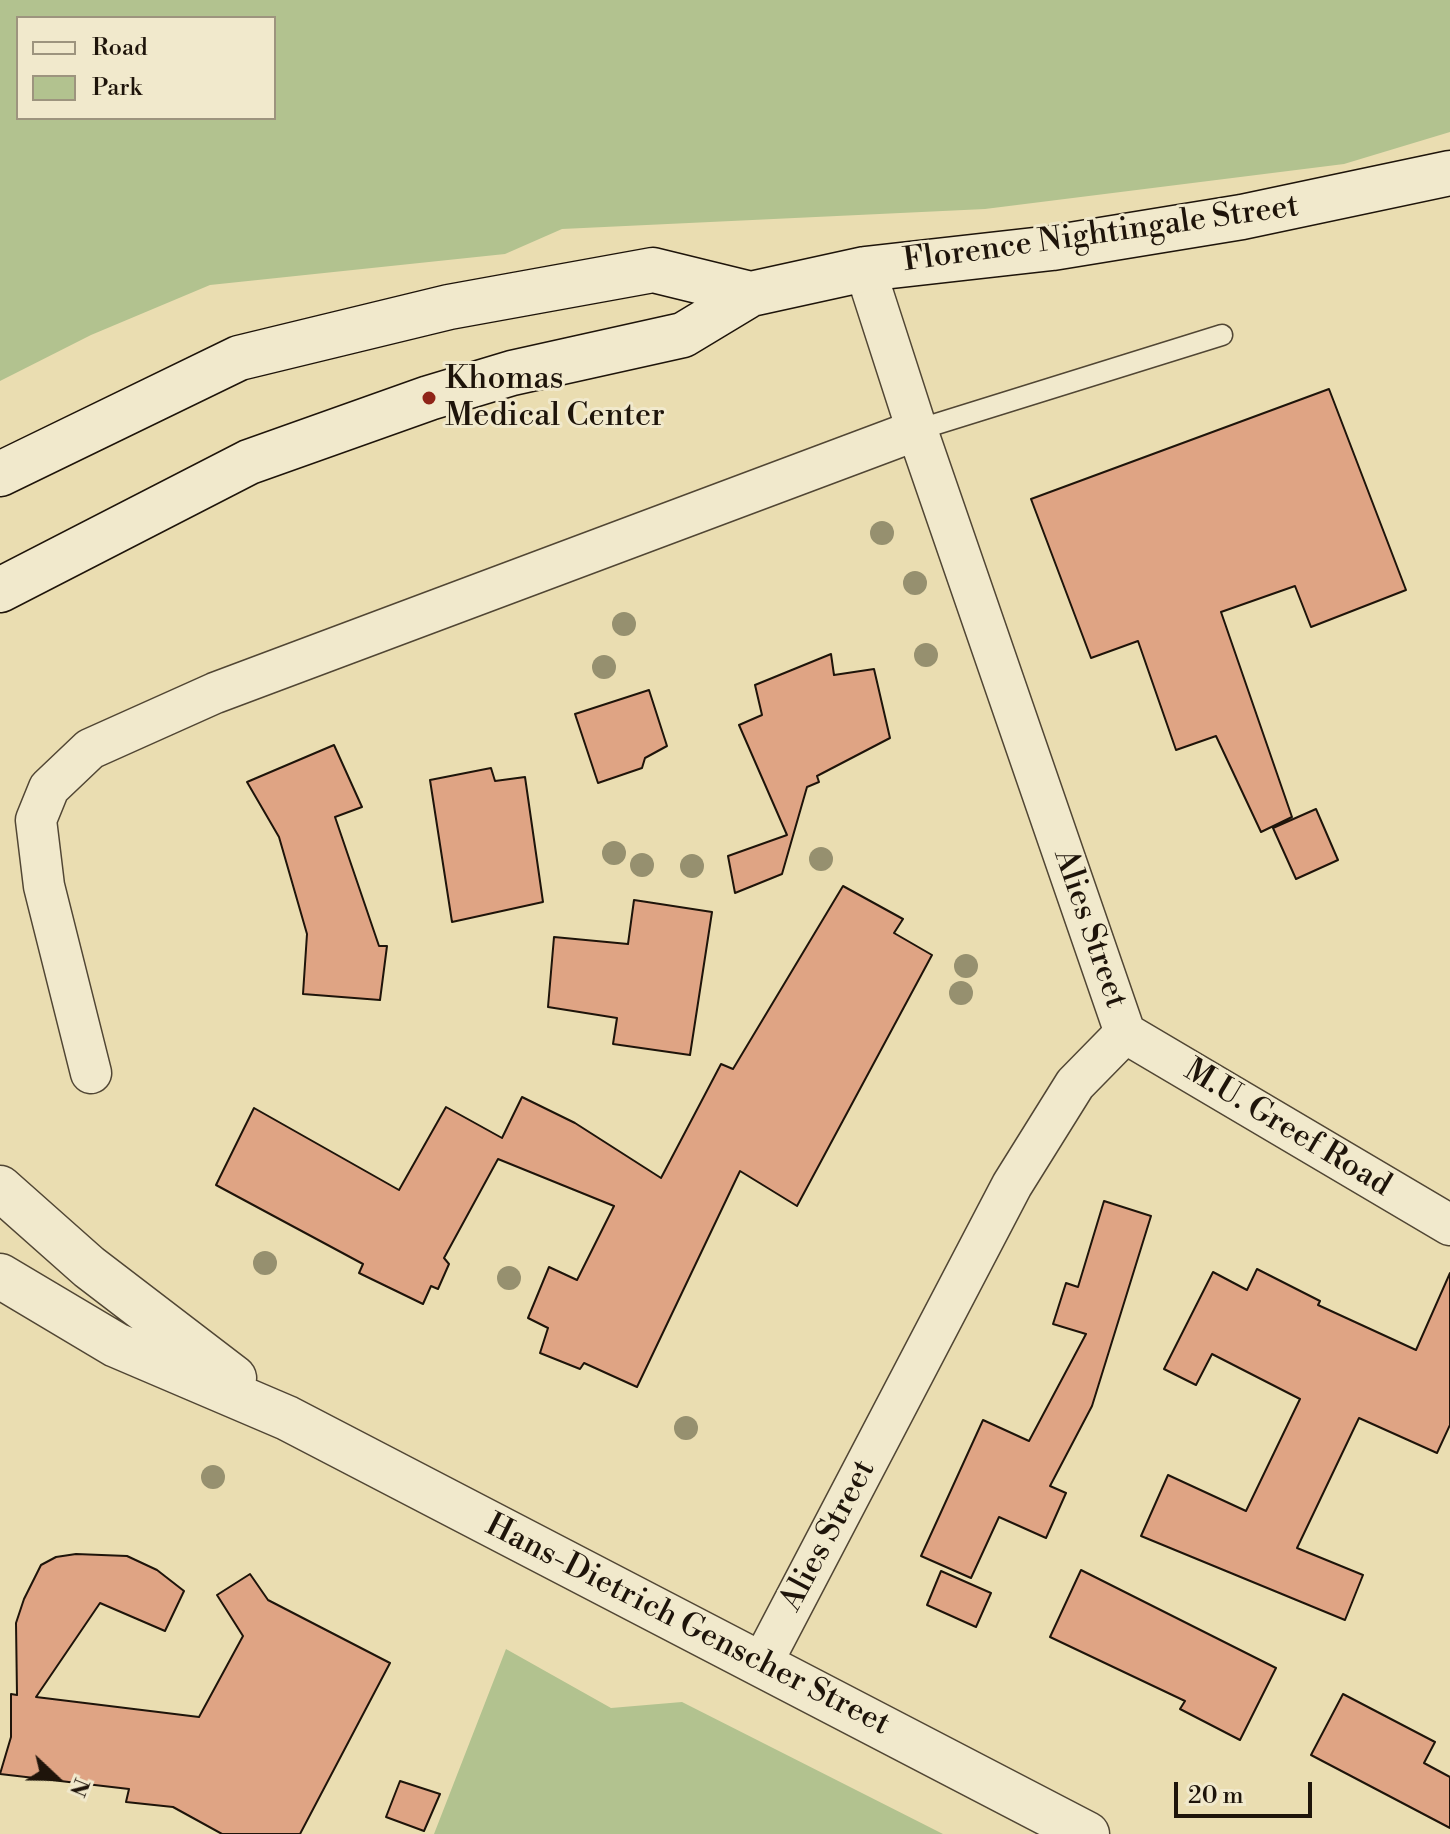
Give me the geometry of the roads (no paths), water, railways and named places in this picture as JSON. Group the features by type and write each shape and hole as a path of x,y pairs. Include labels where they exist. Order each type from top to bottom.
{"main road":[{"name":"Florence Nightingale Street","path":"0,590 249,462 429,398 512,373 683,335 751,294 865,269 1052,248 1242,217 1450,173"},
{"name":"Florence Nightingale Street","path":"0,474 239,358 419,314 653,270 751,294"},
{"name":"Hans-Dietrich Genscher Street","path":"0,1188 89,1267 287,1418"},
{"name":"Hans-Dietrich Genscher Street","path":"0,1276 116,1345 287,1418 1087,1834"}],"street":[{"name":"Alies Street","path":"761,1665 1012,1185 1075,1084 1125,1033 917,430 865,269"},
{"path":"91,1073 44,886 36,820 49,788 90,749 215,693 917,430"},
{"name":"M.U. Greef Road","path":"1125,1033 1450,1225"}],"lane":[{"path":"917,430 1222,335"}],"place":[{"name":"Khomas Medical Center","path":"429,398"}]}
